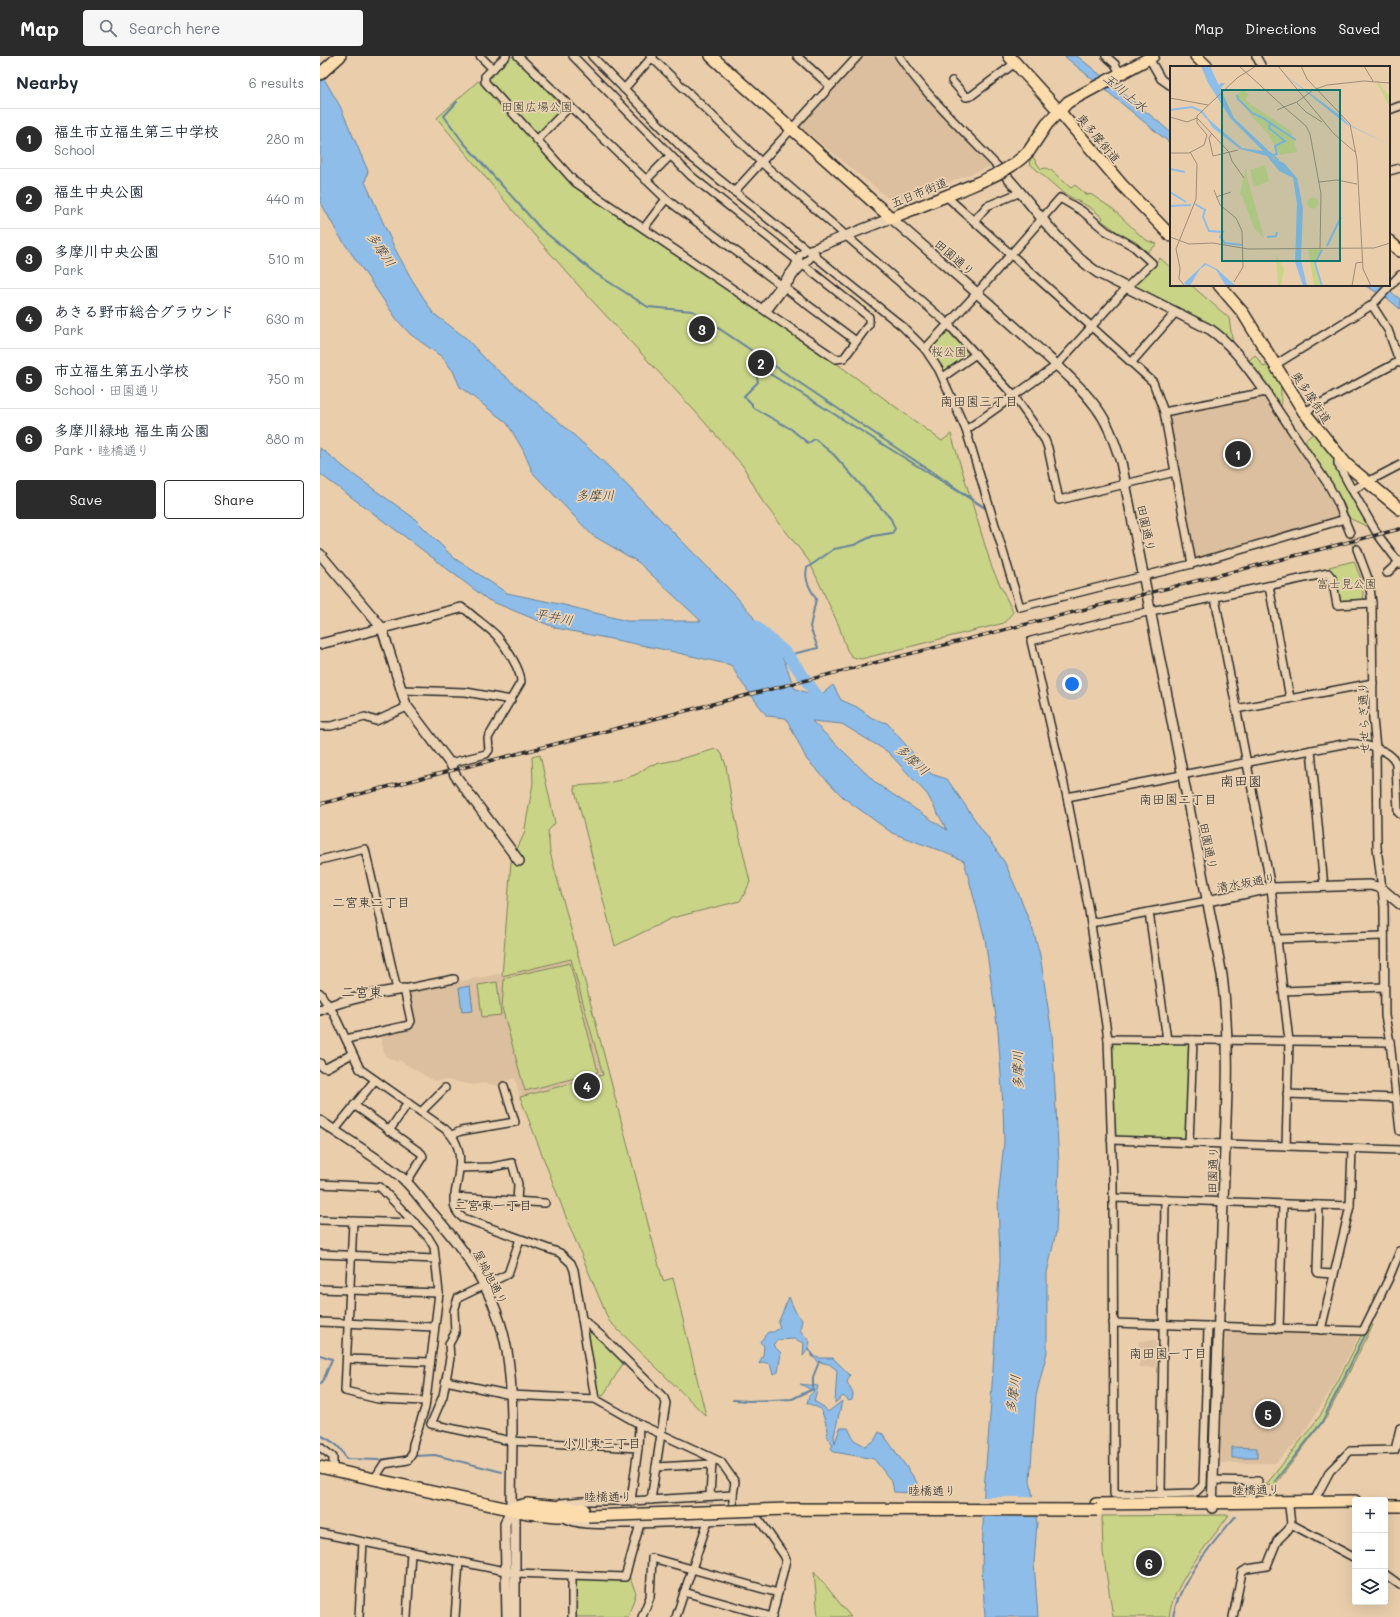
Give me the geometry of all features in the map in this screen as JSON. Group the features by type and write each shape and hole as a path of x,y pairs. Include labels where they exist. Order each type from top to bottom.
{"main road":[{"path":"320,74 340,56"},
{"name":"五日市街道","path":"711,56 891,218 961,190 1001,172 1019,161 1029,151 1047,124 1068,102 1151,57"},
{"path":"1196,56 1206,66"},
{"name":"奥多摩街道","path":"1012,59 1059,111 1122,185 1170,235"},
{"path":"1390,242 1400,251"},
{"name":"奥多摩街道","path":"1220,286 1242,313 1304,412 1338,455 1346,464 1400,509"},
{"name":"睦橋通り","path":"320,1467 511,1508 527,1513 559,1516 588,1513 792,1503 1097,1507 1212,1505 1352,1507"},
{"path":"1388,1500 1400,1500"},
{"name":"睦橋通り","path":"1212,1505 1251,1502 1352,1501"},
{"name":"睦橋通り","path":"511,1508 527,1504 543,1505 588,1513"},
{"path":"1388,1506 1400,1506"}],"street":[{"path":"480,56 493,69"},
{"path":"506,56 485,76 485,82 575,182 839,360 844,358 869,324 869,317 691,176 573,56"},
{"path":"518,56 666,199 856,341"},
{"path":"592,56 690,156 902,326 925,349 943,377 966,430 1020,607 1192,564 1345,519"},
{"path":"797,56 830,86"},
{"path":"734,192 858,56"},
{"path":"899,56 931,97 998,167"},
{"path":"1106,56 1115,64 1120,73"},
{"path":"1256,56 1261,66"},
{"path":"624,89 652,57 762,163 948,324 1014,396 1045,440 1059,500 1175,472"},
{"path":"1151,57 1161,79 1170,85"},
{"path":"952,80 966,97 971,96 1012,59"},
{"path":"537,140 570,106"},
{"path":"1390,110 1400,106"},
{"path":"646,180 670,156"},
{"path":"1390,171 1400,168"},
{"path":"1007,177 1062,243 1083,262 1098,273 1211,330 1227,342 1266,392 1329,486 1350,532"},
{"path":"974,221 987,206 1020,192"},
{"path":"946,196 1153,382 1164,412 1192,564"},
{"path":"925,349 977,293 1060,198 1082,211 1106,231 1133,246 1152,263 1127,287 1057,365 966,430"},
{"path":"644,228 666,199"},
{"path":"783,286 800,255 806,250 891,218"},
{"name":"田園通り","path":"891,218 1057,365 1083,392 1106,422 1121,462 1222,975 1228,1040 1212,1505"},
{"path":"765,309 783,286 813,256 820,246"},
{"path":"1390,286 1400,275"},
{"path":"1275,365 1372,304 1390,286"},
{"path":"1304,412 1400,362 1388,330 1372,304"},
{"path":"1132,362 1176,312"},
{"path":"943,377 976,354"},
{"path":"1164,412 1266,392"},
{"path":"1338,455 1338,464 1378,535 1400,562 1387,573"},
{"path":"1352,490 1400,465"},
{"name":"せせらぎ通り","path":"1357,549 1369,581 1372,603 1373,719 1376,748 1377,847 1384,906 1385,1016 1390,1042 1400,1131"},
{"path":"320,554 382,628 407,707 450,763 455,775 519,861"},
{"path":"1208,1327 1203,1485 1193,1493 1114,1494 1113,1198 1108,1040 1091,923 1067,797 1031,641 1151,611 1328,573 1332,578 1337,605 1372,603"},
{"path":"1269,586 1290,698"},
{"path":"1214,598 1271,888 1289,1041 1286,1146"},
{"path":"320,644 461,608 466,610 497,636 513,661 522,682 488,738 489,750 486,754 450,763"},
{"path":"1236,709 1373,683"},
{"path":"401,690 466,692 511,700"},
{"path":"320,726 331,726 365,717 376,721 407,707"},
{"path":"1067,797 1349,743 1361,744 1376,748 1387,753 1396,761 1398,812 1400,814"},
{"path":"1311,750 1324,886"},
{"path":"320,860 365,850 400,989 412,1021 409,1025 346,1039"},
{"name":"清水坂通り","path":"1091,923 1271,888 1370,885 1382,888"},
{"path":"1382,888 1400,904"},
{"path":"1148,912 1167,1040"},
{"path":"1277,939 1384,936"},
{"path":"320,1010 329,1005 400,989 454,979"},
{"path":"1283,991 1384,987"},
{"path":"320,993 329,1005 360,1069 452,1135 460,1149 459,1168 454,1198 455,1208 461,1216 560,1253 571,1263 574,1270 595,1399"},
{"path":"1108,1040 1390,1042"},
{"path":"1189,1143 1192,1040"},
{"path":"320,1063 322,1067 326,1068 352,1054"},
{"path":"334,1131 375,1080"},
{"path":"452,1135 461,1131 515,1122 504,1086"},
{"path":"421,1112 445,1088"},
{"path":"1288,1094 1397,1098"},
{"path":"389,1131 408,1103"},
{"path":"354,1105 421,1153 423,1156 406,1183"},
{"name":"屋城旭通り","path":"320,1121 401,1177 458,1242 473,1264 494,1307 504,1337 511,1395 511,1508 505,1524 515,1617"},
{"path":"1111,1140 1400,1150"},
{"path":"1321,1330 1350,1206 1352,1148"},
{"path":"459,1168 492,1168 512,1163 518,1184 518,1202"},
{"path":"320,1184 380,1187 415,1223 434,1247 439,1293 425,1408 413,1444 411,1455 408,1460 384,1464 375,1478"},
{"path":"454,1198 545,1204"},
{"path":"1113,1198 1350,1206"},
{"path":"1161,1494 1165,1199"},
{"path":"1279,1329 1283,1204"},
{"path":"1319,1205 1318,1274 1334,1274"},
{"path":"320,1220 415,1223"},
{"path":"353,1222 346,1391 378,1399 425,1401"},
{"path":"520,1239 508,1274 458,1298 454,1310 455,1333 449,1344 450,1358 443,1396 431,1424 511,1441 638,1448"},
{"path":"1113,1323 1363,1331 1389,1278 1400,1251"},
{"path":"320,1254 435,1259"},
{"path":"320,1289 439,1293"},
{"path":"582,1319 605,1339 664,1398 666,1403 651,1500"},
{"path":"320,1322 434,1327"},
{"path":"347,1359 430,1362"},
{"path":"446,1381 511,1395 595,1399 639,1424 712,1461 723,1464 735,1482 733,1495 733,1519"},
{"path":"631,1502 638,1448 639,1424"},
{"path":"1314,1501 1330,1471 1350,1451 1395,1450 1400,1428"},
{"path":"320,1447 333,1457 333,1470"},
{"path":"656,1467 712,1461"},
{"path":"710,1496 712,1461"},
{"path":"1213,1480 1254,1481 1251,1502"},
{"path":"543,1505 582,1502 631,1502 733,1495"},
{"path":"1233,1617 1242,1572 1247,1569 1267,1566 1277,1541 1288,1530 1291,1524 1289,1507"},
{"path":"559,1516 569,1521 582,1524 640,1524 757,1519 760,1521 786,1560 772,1617 684,1592"},
{"path":"676,1617 708,1521"},
{"path":"320,1533 510,1572 625,1577 640,1524"},
{"path":"1291,1524 1352,1556"},
{"path":"359,1617 363,1542"},
{"path":"407,1617 411,1552"},
{"path":"642,1617 650,1597 652,1558 778,1593"},
{"path":"455,1617 459,1562"},
{"name":"屋城旭通り","path":"507,1617 510,1572"},
{"path":"572,1575 572,1617"},
{"path":"1388,1576 1400,1585"}],"shaded area":[{"path":"855,56 894,56 990,167 893,202 797,124"},
{"path":"1260,396 1264,397 1325,491 1339,516 1338,519 1199,560 1196,558 1169,417 1170,414"},
{"path":"571,959 603,1075 520,1097 515,1078 503,1083 501,1086 483,1083 474,1085 446,1080 434,1081 399,1060 397,1062 385,1056 380,1035 415,1027 408,994 410,991 498,974 502,976"},
{"path":"1225,1330 1359,1335 1332,1388 1299,1440 1275,1463 1219,1463"},
{"path":"1156,1340 1156,1367 1139,1367 1139,1341"}],"green space":[{"name":"田園広場公園","path":"510,56 512,56 564,108 533,141 572,185 840,366 942,441 951,434 992,568 1013,612 1004,623 861,659 852,657 847,650 839,626 809,561 763,502 743,466 693,409 585,293 509,206 437,118 478,81 482,84"},
{"path":"1032,156 1041,169 1046,168 1052,171 1071,188 1075,185 1086,194 1092,195 1113,209 1141,236 1148,241 1157,244 1148,252 1127,239 1101,220 1103,218 1091,208 1063,193 1029,163"},
{"path":"1160,258 1170,267 1170,286 1192,286 1229,318 1233,345 1130,287"},
{"name":"桜公園","path":"946,328 950,328 972,352 971,355 943,373 930,352 930,347"},
{"path":"1255,355 1264,367 1268,365 1281,386 1281,408 1248,361"},
{"path":"1314,433 1330,451 1370,525 1366,526 1349,518 1344,504 1304,441"},
{"name":"富士見公園","path":"1354,561 1361,579 1364,600 1336,601 1329,567"},
{"path":"716,749 722,754 726,766 732,803 750,882 745,893 740,901 672,918 615,946 574,786 602,784 621,780 637,774 650,765 676,760"},
{"path":"540,755 555,823 548,831 550,852 663,1281 673,1278 706,1416 609,1321 569,1225 520,1097 603,1075 571,959 502,976 511,862 524,834 533,783 532,757"},
{"path":"570,963 598,1072 525,1091 502,1008 504,978"},
{"path":"497,982 501,1015 482,1017 478,985"},
{"path":"1109,1042 1189,1042 1186,1142 1113,1139"},
{"path":"1368,1322 1373,1325 1326,1418 1274,1486 1266,1485 1320,1416"},
{"path":"590,1326 624,1362 603,1396 598,1394 587,1328"},
{"path":"1229,1515 1184,1577 1172,1604 1169,1617 1113,1617 1103,1552 1102,1516"},
{"path":"814,1571 850,1616 851,1617 818,1617"},
{"path":"628,1574 636,1593 628,1617 575,1617 575,1578"}],"water":[{"path":"1064,56 1077,56 1160,123 1170,132 1170,143"},
{"name":"平井川","path":"320,72 340,106 368,171 365,182 395,249 433,313 466,338 489,363 555,418 608,466 734,594 752,615 761,631 772,641 785,662 794,688 818,697 833,685 841,700 857,707 872,718 887,723 931,774 947,779 1005,863 1034,933 1040,955 1052,1034 1059,1164 1056,1232 1047,1273 1047,1352 1036,1396 1030,1480 1037,1523 1034,1563 1038,1617 985,1617 982,1569 984,1490 1000,1260 998,1199 1004,1142 1003,1105 998,1031 985,939 964,861 892,833 844,798 807,760 786,718 767,716 742,683 731,665 556,628 488,600 320,474 320,448 354,475 414,518 454,558 507,593 564,605 627,621 701,621 638,562 592,535 533,473 523,450 507,423 460,387 453,371 442,357 410,334 398,321 338,234 320,201","holes":["812,721 842,724 888,752 927,794 947,830 877,784"]},
{"path":"1366,286 1376,286 1391,292 1400,299 1400,309 1387,298"},
{"path":"470,986 473,1011 462,1012 459,988"},
{"path":"789,1297 795,1311 802,1320 800,1330 810,1342 808,1349 803,1356 804,1343 794,1339 777,1340 773,1345 781,1353 778,1372 773,1374 770,1364 763,1362 759,1364 763,1355 764,1346 760,1342 768,1332 774,1332 780,1327 778,1323"},
{"path":"810,1355 819,1358 833,1358 850,1375 847,1382 853,1394 852,1400 849,1401 843,1396 835,1403 837,1370 829,1364 819,1362"},
{"path":"800,1384 818,1386 814,1401 824,1407 828,1412 842,1401 834,1436 835,1443 840,1428 848,1428 854,1440 865,1446 874,1441 879,1432 883,1434 915,1479 919,1488 915,1493 894,1492 892,1482 874,1459 834,1452 831,1448 833,1445 827,1436 828,1430 821,1409 807,1403 809,1396 814,1391"},
{"path":"1232,1447 1257,1448 1257,1458 1232,1458"}],"pier":[{"path":"982,1497 1035,1497 1038,1517 981,1517"}],"waterway":[{"path":"457,102 444,116 463,142 541,229 595,273 648,307 693,311 987,509"},
{"path":"788,655 818,648 810,627 816,599 807,580 807,568 834,549 854,545 873,536 892,533 895,529 891,519 834,455 815,439 808,443 791,429 752,407 752,404 744,396 758,382 754,364 988,510"},
{"name":"多摩川","path":"755,626 788,655 818,697 832,705"},
{"path":"1275,1481 1322,1422 1367,1331"},
{"path":"808,1349 814,1356"},
{"path":"320,1355 332,1359 323,1381 320,1384"},
{"path":"733,1400 749,1401 792,1399 813,1389 813,1377 819,1362"},
{"path":"320,1435 336,1444 346,1459 379,1460 408,1456"},
{"path":"414,1456 435,1455 502,1472"},
{"path":"1173,1617 1176,1603 1189,1577 1207,1551 1235,1517"}],"tunnel":[{"path":"1350,533 1357,549"},
{"path":"709,1514 710,1496"}],"railway":[{"path":"320,804 1400,529"}],"place":[{"name":"多摩川中央公園","path":"702,329"},
{"name":"福生中央公園","path":"761,363"},
{"name":"福生市立福生第三中学校","path":"1238,454"},
{"name":"あきる野市総合グラウンド","path":"587,1086"},
{"name":"市立福生第五小学校","path":"1268,1414"},
{"name":"多摩川緑地 福生南公園","path":"1149,1563"}],"district":[{"name":"南田園三丁目","path":"979,400"},
{"name":"南田園","path":"1241,780"},
{"name":"南田園二丁目","path":"1178,798"},
{"name":"二宮東二丁目","path":"371,901"},
{"name":"二宮東","path":"362,991"},
{"name":"二宮東一丁目","path":"493,1204"},
{"name":"南田園一丁目","path":"1168,1352"},
{"name":"小川東三丁目","path":"602,1442"}],"water label":[{"name":"玉川上水","path":"1126,92"}]}
